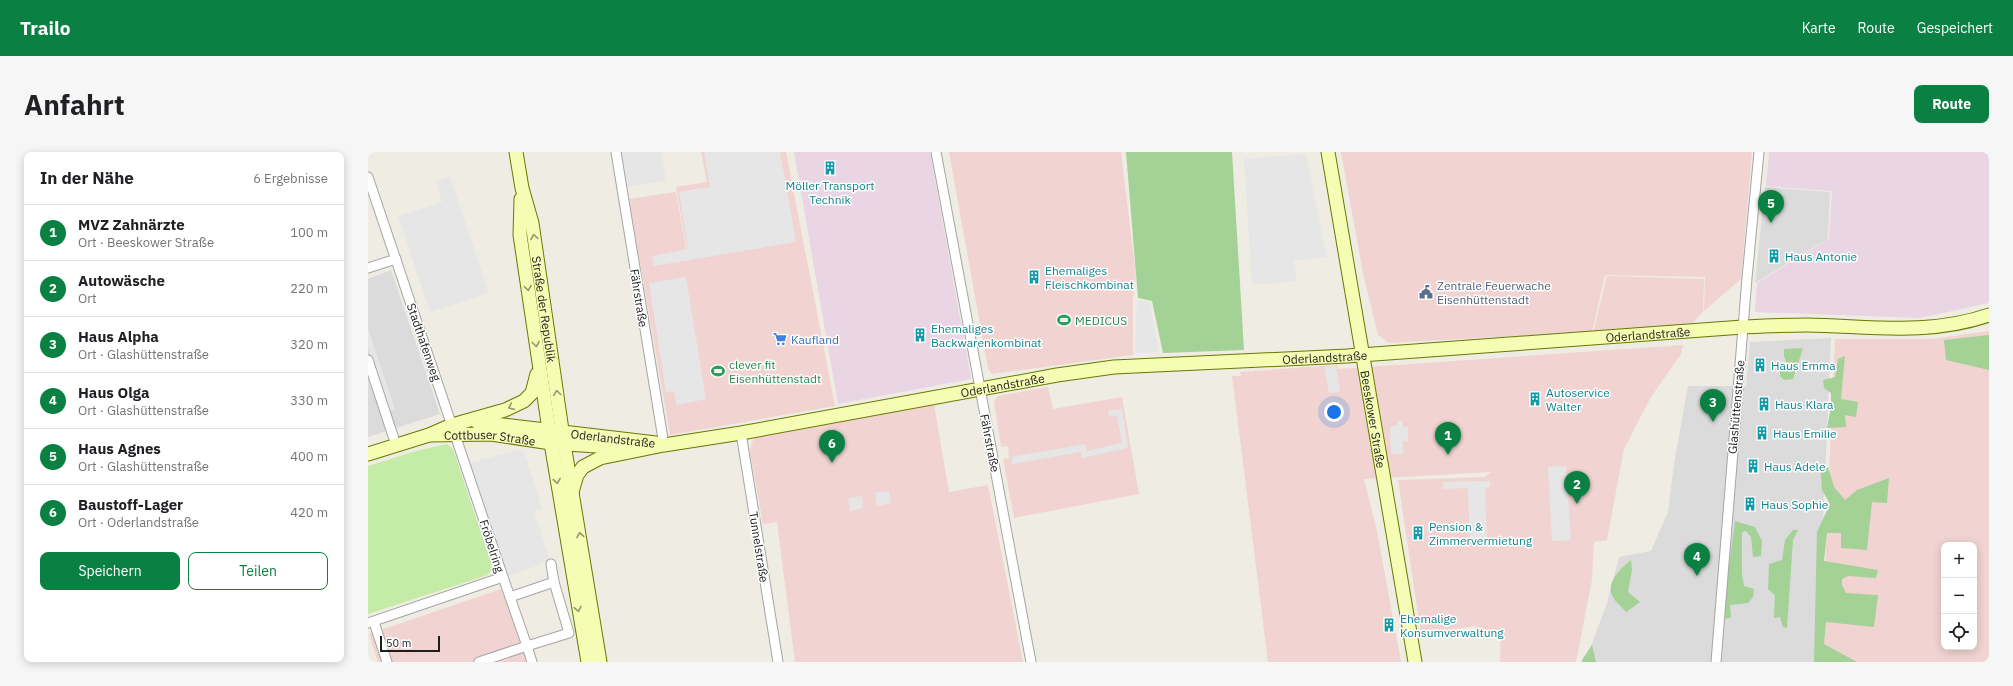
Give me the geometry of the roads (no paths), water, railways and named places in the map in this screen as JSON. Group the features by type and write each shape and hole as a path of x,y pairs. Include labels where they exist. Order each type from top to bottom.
{"street":[{"name":"Straße der Republik","path":"516,152 522,188 532,223 563,438 600,662"},
{"name":"Fährstraße","path":"616,152 664,444"},
{"name":"Fährstraße","path":"936,152 979,390 1032,662"},
{"name":"Beeskower Straße","path":"1328,152 1415,662"},
{"name":"Glashüttenstraße","path":"1716,662 1743,327 1759,152"},
{"name":"Stadthafenweg","path":"368,177 457,427"},
{"name":"Straße der Republik","path":"522,188 520,235 550,443 588,662"},
{"path":"368,268 396,258"},
{"name":"Oderlandstraße","path":"572,492 577,475 583,467 590,462 641,449 1114,367 1362,354 1743,327 1807,325 1926,329 1968,323 1989,315"},
{"path":"368,360 396,445"},
{"name":"Cottbuser Straße","path":"368,454 457,427 505,410 524,401 532,393 539,366"},
{"name":"Cottbuser Straße","path":"457,427 488,422 549,429"},
{"name":"Cottbuser Straße","path":"457,427 490,434 550,443"},
{"name":"Fröbelring","path":"371,622 503,577 457,427"},
{"path":"549,429 563,438"},
{"name":"Tunnelstraße","path":"740,433 778,662"},
{"name":"Oderlandstraße","path":"563,438 664,444"},
{"name":"Oderlandstraße","path":"563,438 641,449"},
{"path":"550,443 563,438"},
{"path":"479,662 571,632 554,582 551,564"},
{"path":"503,577 532,662"},
{"path":"510,597 554,582"},
{"path":"371,622 387,662"}],"place":[{"name":"Möller Transport Technik","path":"830,168"},
{"name":"Haus Agnes","path":"1771,223"},
{"name":"Haus Antonie","path":"1774,256"},
{"name":"Ehemaliges Fleischkombinat","path":"1034,277"},
{"name":"Zentrale Feuerwache Eisenhüttenstadt","path":"1426,292"},
{"name":"MEDICUS","path":"1064,320"},
{"name":"Ehemaliges Backwarenkombinat","path":"920,335"},
{"name":"Kaufland","path":"780,339"},
{"name":"Haus Emma","path":"1760,365"},
{"name":"clever fit Eisenhüttenstadt","path":"718,371"},
{"name":"Autoservice Walter","path":"1535,399"},
{"name":"Haus Klara","path":"1764,404"},
{"name":"Haus Alpha","path":"1713,422"},
{"name":"Haus Emilie","path":"1762,433"},
{"name":"MVZ Zahnärzte","path":"1448,455"},
{"name":"Baustoff-Lager","path":"832,463"},
{"name":"Haus Adele","path":"1753,466"},
{"name":"Autowäsche","path":"1577,504"},
{"name":"Haus Sophie","path":"1750,504"},
{"name":"Pension & Zimmervermietung","path":"1418,533"},
{"name":"Haus Olga","path":"1697,576"},
{"name":"Ehemalige Konsumverwaltung","path":"1389,625"}]}
